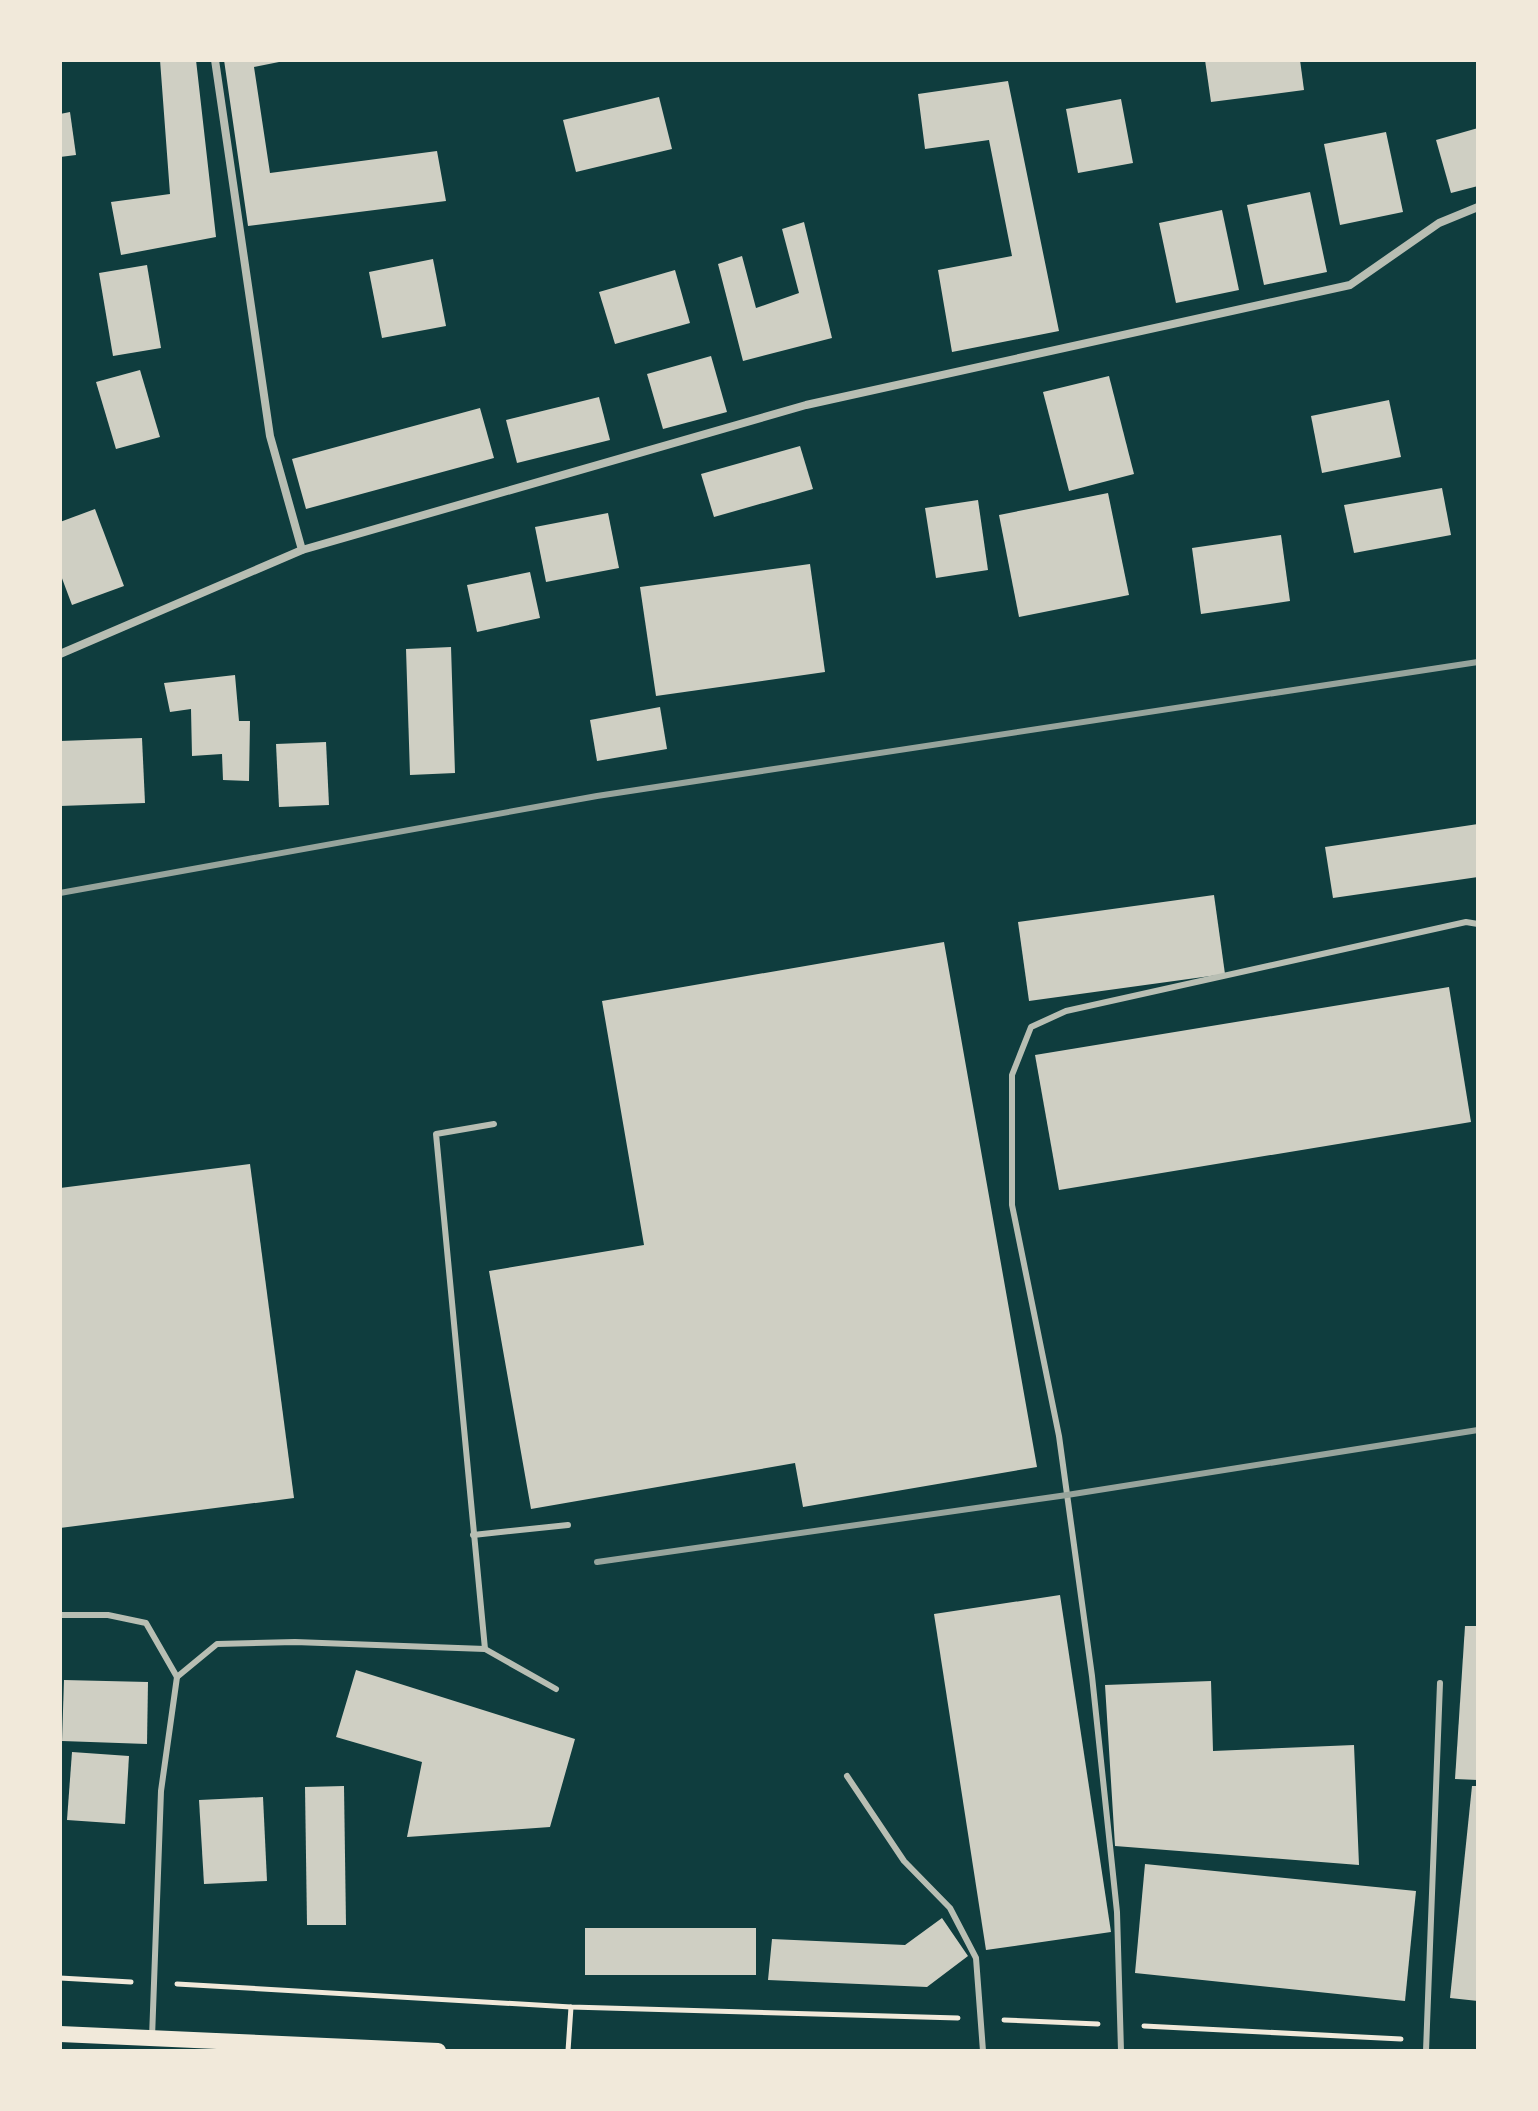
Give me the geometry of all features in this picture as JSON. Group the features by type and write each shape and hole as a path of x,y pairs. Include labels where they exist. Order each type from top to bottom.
{"main road":[{"path":"60,2034 152,2038 190,2046 438,2051"}],"street":[{"path":"215,60 270,436 302,550"},
{"path":"60,654 302,550 806,405 1331,291 1350,285 1439,223 1478,207"}],"lane":[{"path":"1121,2051 1117,1912 1092,1676 1059,1436 1012,1205 1012,1075 1031,1027 1066,1011 1466,922 1478,924"},
{"path":"485,1649 436,1134 494,1124"},
{"path":"473,1535 568,1525"},
{"path":"60,1615 108,1615 146,1623 177,1677 161,1791 152,2038"},
{"path":"177,1677 217,1644 295,1642 485,1649 556,1689"},
{"path":"1426,2051 1440,1683"},
{"path":"847,1776 904,1861 950,1908 976,1958 983,2051"}],"path":[{"path":"60,1978 571,2007 981,2019 1426,2040"},
{"path":"568,2051 571,2007"}],"building":[{"path":"160,60 196,60 216,237 121,255 111,202 170,194"},
{"path":"224,60 289,60 254,67 270,173 437,151 446,201 248,226"},
{"path":"1205,60 1300,60 1304,90 1211,102"},
{"path":"1008,81 1059,331 952,352 938,270 1012,256 989,140 925,149 918,94"},
{"path":"659,97 672,149 576,172 563,120"},
{"path":"1121,99 1133,163 1078,173 1066,109"},
{"path":"70,112 76,155 60,157 60,114"},
{"path":"1478,128 1478,186 1451,193 1436,140"},
{"path":"1386,132 1403,212 1340,225 1324,144"},
{"path":"1310,192 1327,272 1264,285 1247,205"},
{"path":"1222,210 1239,290 1176,303 1159,223"},
{"path":"804,222 832,338 743,361 718,264 742,256 756,308 799,293 782,229"},
{"path":"433,259 446,326 382,338 369,272"},
{"path":"147,265 161,348 113,356 99,273"},
{"path":"675,270 690,323 615,344 599,292"},
{"path":"711,356 727,412 663,429 647,374"},
{"path":"140,370 160,437 116,449 96,382"},
{"path":"1109,376 1134,474 1069,491 1043,392"},
{"path":"599,397 610,440 517,463 506,420"},
{"path":"1389,400 1401,457 1322,473 1311,416"},
{"path":"480,408 494,458 306,509 292,459"},
{"path":"800,446 813,489 714,517 701,474"},
{"path":"1442,488 1451,535 1354,553 1344,505"},
{"path":"1108,493 1129,595 1019,617 999,515"},
{"path":"978,500 988,570 936,578 925,508"},
{"path":"95,509 124,586 72,605 60,573 60,522"},
{"path":"608,513 619,568 546,582 535,527"},
{"path":"1281,535 1290,601 1201,614 1192,548"},
{"path":"810,564 825,672 656,696 640,587"},
{"path":"530,572 540,618 477,632 467,585"},
{"path":"451,647 455,773 410,775 406,649"},
{"path":"235,675 239,721 250,721 249,781 223,780 222,754 192,756 191,709 170,712 164,683"},
{"path":"660,707 667,749 597,761 590,720"},
{"path":"142,738 145,803 60,806 60,741"},
{"path":"326,742 329,805 279,807 276,744"},
{"path":"1478,824 1478,877 1333,898 1325,847"},
{"path":"1214,895 1225,974 1029,1001 1018,922"},
{"path":"944,942 1037,1467 803,1507 795,1463 531,1509 489,1271 644,1245 602,1001"},
{"path":"1449,987 1471,1122 1059,1190 1035,1055"},
{"path":"250,1164 294,1498 60,1528 60,1188"},
{"path":"1060,1595 1111,1932 986,1950 934,1614"},
{"path":"1465,1626 1478,1626 1478,1780 1455,1779"},
{"path":"356,1670 575,1739 550,1827 407,1837 422,1762 336,1737"},
{"path":"64,1680 148,1682 147,1744 62,1741"},
{"path":"1211,1681 1213,1751 1354,1745 1359,1865 1115,1846 1105,1685"},
{"path":"72,1752 129,1756 125,1824 67,1820"},
{"path":"344,1786 346,1925 307,1925 305,1787"},
{"path":"1472,1786 1478,1786 1478,2001 1450,1998"},
{"path":"263,1797 267,1881 204,1884 199,1800"},
{"path":"1145,1864 1416,1891 1405,2001 1135,1973"},
{"path":"942,1918 968,1956 927,1987 768,1980 772,1939 905,1945"},
{"path":"585,1928 756,1928 756,1975 585,1975"}],"railway":[{"path":"60,893 597,796 1478,662"},
{"path":"597,1562 1067,1495 1478,1430"}]}
